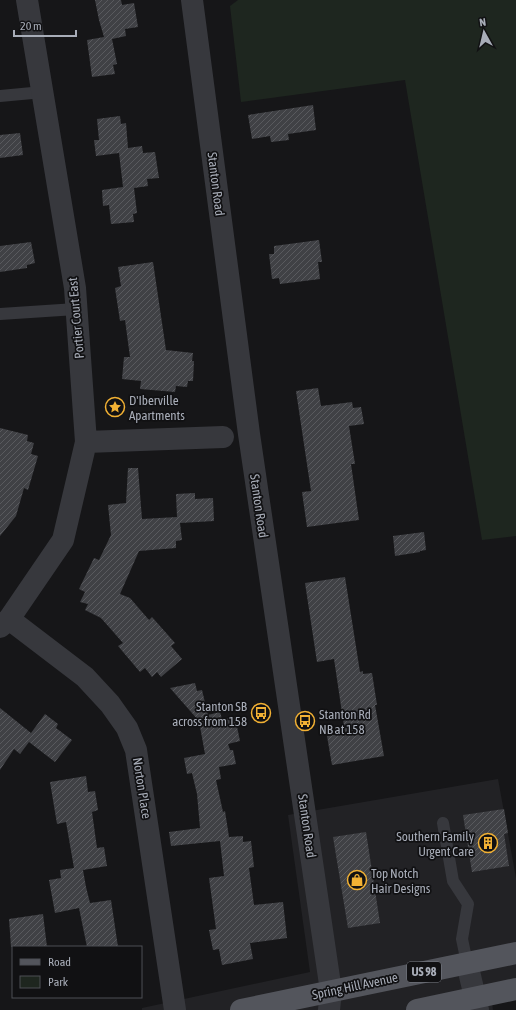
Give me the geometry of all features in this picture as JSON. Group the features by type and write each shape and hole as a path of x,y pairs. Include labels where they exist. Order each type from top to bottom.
{"main road":[{"name":"Spring Hill Avenue","path":"241,1010 330,1001 467,963 516,953"},
{"path":"417,1010 477,1004 516,989"}],"street":[{"name":"Portier Court East","path":"4,623 63,540 86,442 74,288 28,0"},
{"name":"Stanton Road","path":"192,0 249,434 330,1001"},
{"path":"86,442 223,437"},
{"name":"Norton Place","path":"4,623 85,677 110,704 127,728 132,739 136,750 175,1010"},
{"path":"467,963 477,1004"}],"lane":[{"path":"0,96 42,92"},
{"path":"0,314 76,309"},
{"path":"443,823 453,881 468,904 462,940 467,963"}],"shaded area":[{"path":"498,779 516,878 516,998 492,1003 493,1010 142,1010 142,1008 310,972 288,815"}],"green space":[{"path":"238,0 516,0 516,536 482,540 405,80 241,102 230,6"}],"building":[{"path":"95,0 121,0 122,5 134,3 138,27 125,29 126,36 112,39 117,64 113,65 115,74 92,77 87,40 104,37"},
{"path":"313,105 316,130 288,134 289,140 271,142 270,136 252,139 248,115"},
{"path":"120,116 121,124 126,123 128,148 142,146 143,153 155,152 159,178 147,179 148,186 134,188 137,213 133,214 134,222 111,224 109,205 103,206 102,190 123,187 119,153 96,156 94,140 99,140 97,119"},
{"path":"20,133 23,155 0,158 0,135"},
{"path":"319,240 322,262 318,262 320,279 280,284 279,278 272,279 269,254 274,254 274,246"},
{"path":"31,242 35,263 27,265 27,268 0,272 0,246"},
{"path":"153,262 166,350 193,353 193,381 188,381 187,387 176,386 175,392 140,389 141,381 122,379 124,357 130,357 125,320 120,321 115,288 121,286 118,267"},
{"path":"318,388 321,406 352,402 353,408 361,407 364,424 349,426 355,464 351,464 359,520 307,527 302,492 311,491 296,391"},
{"path":"0,428 28,435 27,441 34,443 31,454 38,456 28,490 24,488 16,516 0,536"},
{"path":"128,468 138,468 142,519 177,517 176,494 195,493 195,499 213,498 214,521 180,523 182,540 176,541 176,548 139,551 120,594 130,598 149,620 152,617 175,643 171,646 182,659 161,677 157,672 152,677 145,668 140,672 118,646 123,643 101,618 85,610 88,604 80,602 85,592 79,589 94,558 99,560 111,535 108,505 126,503"},
{"path":"424,532 426,550 395,556 393,536"},
{"path":"345,577 360,672 363,671 363,674 372,673 377,705 375,705 384,756 332,765 327,736 345,733 334,659 317,662 305,583"},
{"path":"195,683 197,691 202,690 208,715 220,712 222,719 235,717 240,741 228,744 230,750 233,750 236,764 219,767 221,779 216,780 223,812 225,811 229,837 243,836 243,842 251,841 254,867 249,868 254,905 283,902 287,938 250,943 253,959 222,965 219,949 213,950 209,930 216,929 209,878 224,876 220,841 171,846 169,832 200,828 197,794 192,773 187,774 184,758 205,754 199,721 170,688"},
{"path":"0,708 31,733 45,714 58,724 56,728 72,740 55,762 29,742 20,754 14,749 0,770"},
{"path":"86,776 88,792 95,791 98,810 92,812 97,848 104,847 107,866 83,870 90,903 111,900 118,946 87,946 79,908 55,913 49,880 61,878 60,870 74,868 66,822 57,824 50,782"},
{"name":"Southern Family Urgent Care","path":"504,809 508,833 504,834 509,866 472,872 463,815"},
{"name":"Top Notch Hair Designs","path":"366,832 380,923 348,928 333,837"},
{"path":"43,914 47,946 11,947 9,919"}],"place":[{"name":"D'Iberville Apartments","path":"115,407"},
{"name":"Stanton SB across from 158","path":"261,713"},
{"name":"Stanton Rd NB at 158","path":"305,721"},
{"name":"Southern Family Urgent Care","path":"488,843"},
{"name":"Top Notch Hair Designs","path":"357,880"}]}
